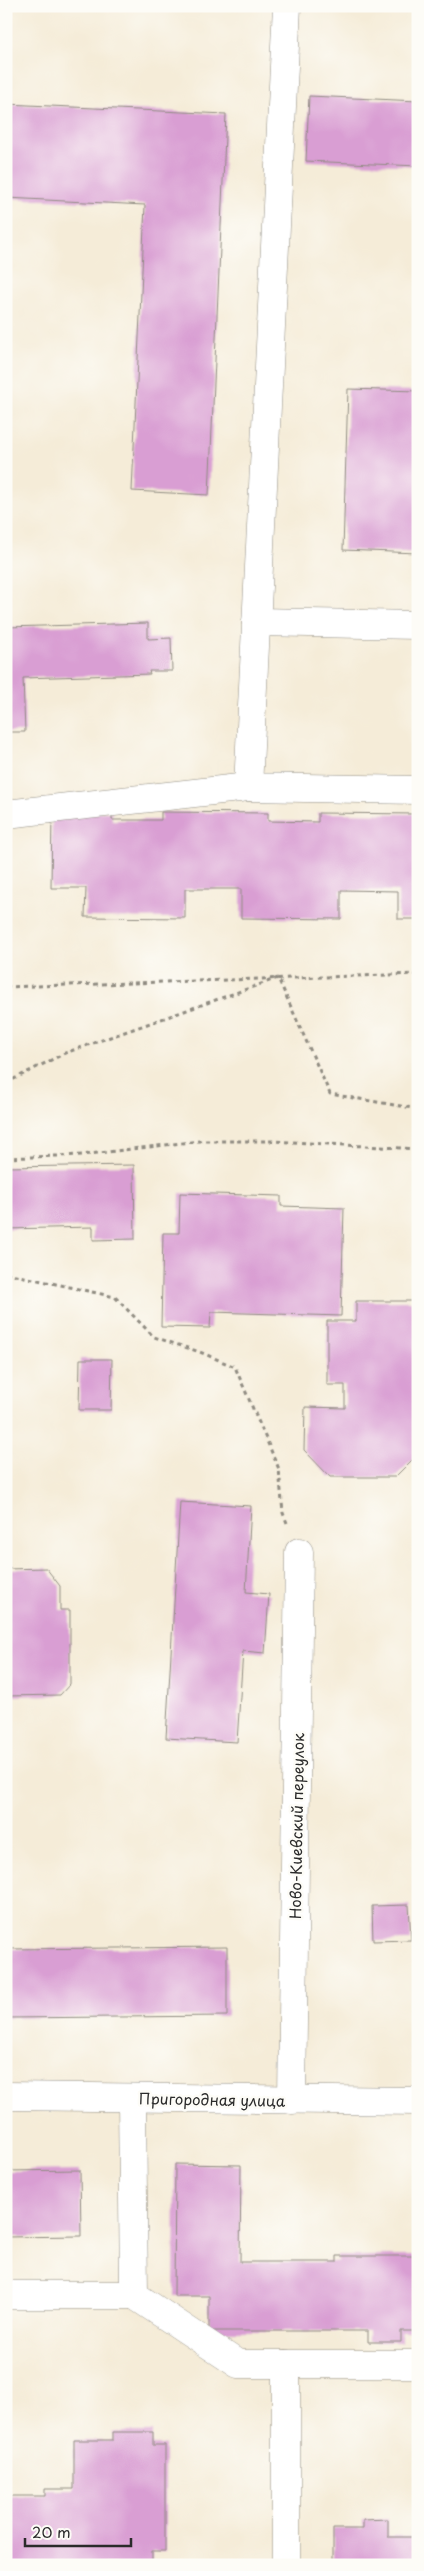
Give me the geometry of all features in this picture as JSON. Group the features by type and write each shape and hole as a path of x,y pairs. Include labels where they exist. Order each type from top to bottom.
{"street":[{"path":"248,787 287,6"},
{"path":"256,622 418,625"},
{"path":"6,814 248,787 418,790"},
{"name":"Ново-Киевский переулок","path":"292,2100 299,1552"},
{"name":"Пригородная улица","path":"6,2096 418,2101"},
{"path":"132,2098 134,2295"},
{"path":"6,2294 134,2295 238,2364 418,2364"},
{"path":"286,2364 286,2563"}],"path":[{"path":"6,986 418,974"},
{"path":"6,1083 65,1053 278,978"},
{"path":"278,978 330,1094 418,1109"},
{"path":"6,1158 82,1155 199,1141 273,1141 418,1149"},
{"path":"6,1273 115,1297 154,1337 200,1352 235,1367 279,1469 283,1513 299,1552"}],"building":[{"path":"309,96 418,101 418,166 306,161"},
{"path":"6,104 226,114 209,495 132,491 145,205 6,198"},
{"path":"348,389 418,391 417,553 343,550"},
{"path":"148,623 148,639 171,638 172,671 149,671 150,674 23,678 25,732 6,732 6,627"},
{"path":"52,811 112,812 112,820 161,820 161,812 268,813 268,821 318,822 318,813 418,814 418,919 398,919 398,891 341,890 341,919 241,918 241,889 185,889 185,918 85,917 86,888 51,888"},
{"path":"134,1165 135,1239 93,1240 93,1227 6,1229 6,1167"},
{"path":"180,1193 281,1196 281,1206 344,1208 341,1316 211,1312 210,1328 161,1327 163,1233 179,1233"},
{"path":"356,1301 417,1301 418,1454 395,1477 330,1477 304,1450 305,1407 345,1408 345,1385 327,1385 327,1321 356,1321"},
{"path":"80,1359 112,1359 111,1410 79,1410"},
{"path":"180,1502 251,1506 246,1592 269,1594 265,1653 243,1651 237,1742 166,1738"},
{"path":"46,1568 60,1586 60,1610 70,1610 70,1684 60,1695 6,1696 6,1569"},
{"path":"409,1905 411,1940 373,1941 372,1906"},
{"path":"227,1947 227,2016 6,2018 6,1949"},
{"path":"175,2164 241,2165 240,2262 337,2262 337,2256 418,2256 418,2331 401,2331 401,2342 368,2342 368,2331 209,2331 209,2296 174,2296"},
{"path":"80,2170 81,2236 6,2237 6,2171"},
{"path":"113,2432 153,2432 153,2445 165,2445 165,2551 152,2551 152,2565 6,2565 6,2496 45,2496 45,2489 74,2489 74,2440 113,2440"},
{"path":"388,2519 388,2537 418,2537 418,2565 333,2565 333,2529 363,2529 363,2520"}]}
